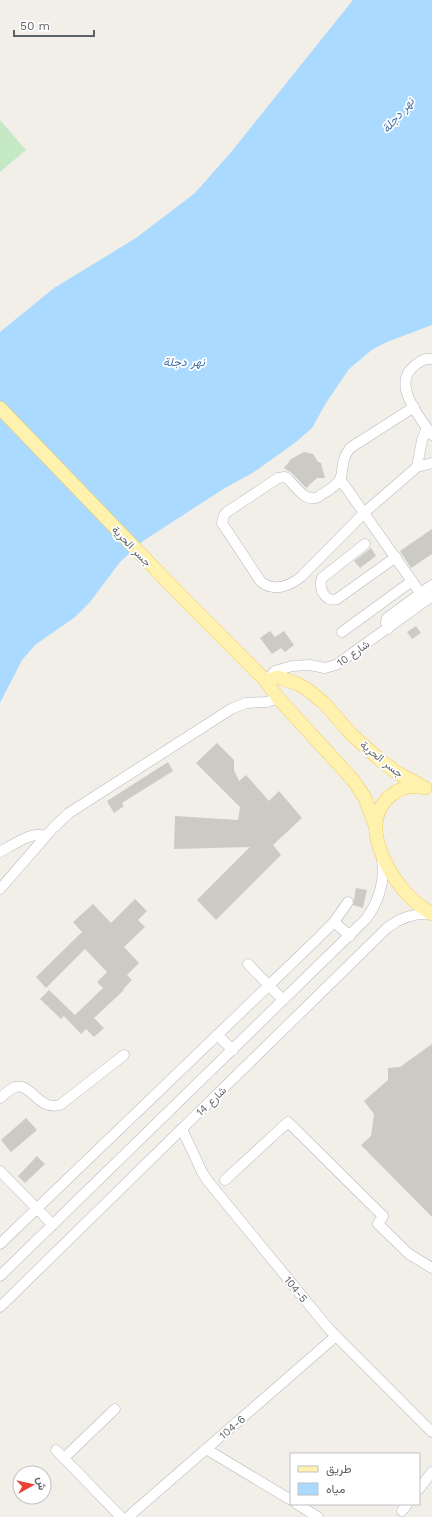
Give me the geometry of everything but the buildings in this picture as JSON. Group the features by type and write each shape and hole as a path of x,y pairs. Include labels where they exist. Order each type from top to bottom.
{"main road":[{"name":"جسر الحرية","path":"0,408 187,602 266,681 278,698 353,780 365,798 376,828"},
{"name":"جسر الحرية","path":"266,681 278,677 298,684 308,690 324,703 351,734 379,759 396,772 428,788"},
{"path":"428,788 416,786 406,787 390,795 379,810 376,828 382,855 396,881 406,893 432,914"}],"street":[{"path":"417,467 422,440 430,431 414,408 405,389 406,376 419,362 426,359 432,359"},
{"path":"414,408 350,448 344,457 340,479 334,486 318,497 311,499 305,496 288,479 278,478 227,512 224,515 222,523 258,578 269,587 279,588 293,583 302,576 365,512 417,467 432,463"},
{"path":"340,479 365,512 421,594"},
{"path":"365,544 322,578 320,586 327,598 332,600 337,599 396,557"},
{"path":"342,632 412,581"},
{"path":"388,629 386,622 387,618 432,586"},
{"name":"شارع 10","path":"266,681 275,671 292,666 310,665 325,668 333,667 432,596"},
{"path":"0,889 45,836 69,813 231,709 246,703 268,702 278,698"},
{"path":"0,852 35,834 45,836"},
{"name":"شارع 14","path":"0,1276 366,919 378,899 383,877 382,855"},
{"path":"0,1244 314,942 334,922 348,902"},
{"name":"شارع 14","path":"0,1308 387,928 408,916 432,914"},
{"path":"334,922 350,936"},
{"path":"248,964 283,1000"},
{"path":"218,1035 233,1050"},
{"path":"0,1098 13,1088 20,1086 45,1104 52,1106 60,1105 124,1055"},
{"path":"225,1180 288,1122 383,1216 378,1224 408,1254 432,1268"},
{"name":"104-5","path":"182,1129 207,1180 336,1336 432,1432"},
{"path":"0,1171 53,1225"},
{"name":"104-6","path":"128,1517 336,1336"},
{"path":"64,1458 115,1409"},
{"path":"206,1449 290,1499"},
{"path":"56,1450 120,1517"},
{"path":"420,1488 432,1472"},
{"path":"299,1505 318,1517"}],"green space":[{"path":"0,120 26,150 0,172"}],"water":[{"name":"نهر دجلة","path":"353,0 432,0 432,325 387,342 373,349 349,369 326,403 312,428 296,442 254,472 225,488 143,541 120,562 90,602 75,617 35,645 22,660 0,703 0,332 54,288 136,238 195,193 232,151"}]}
